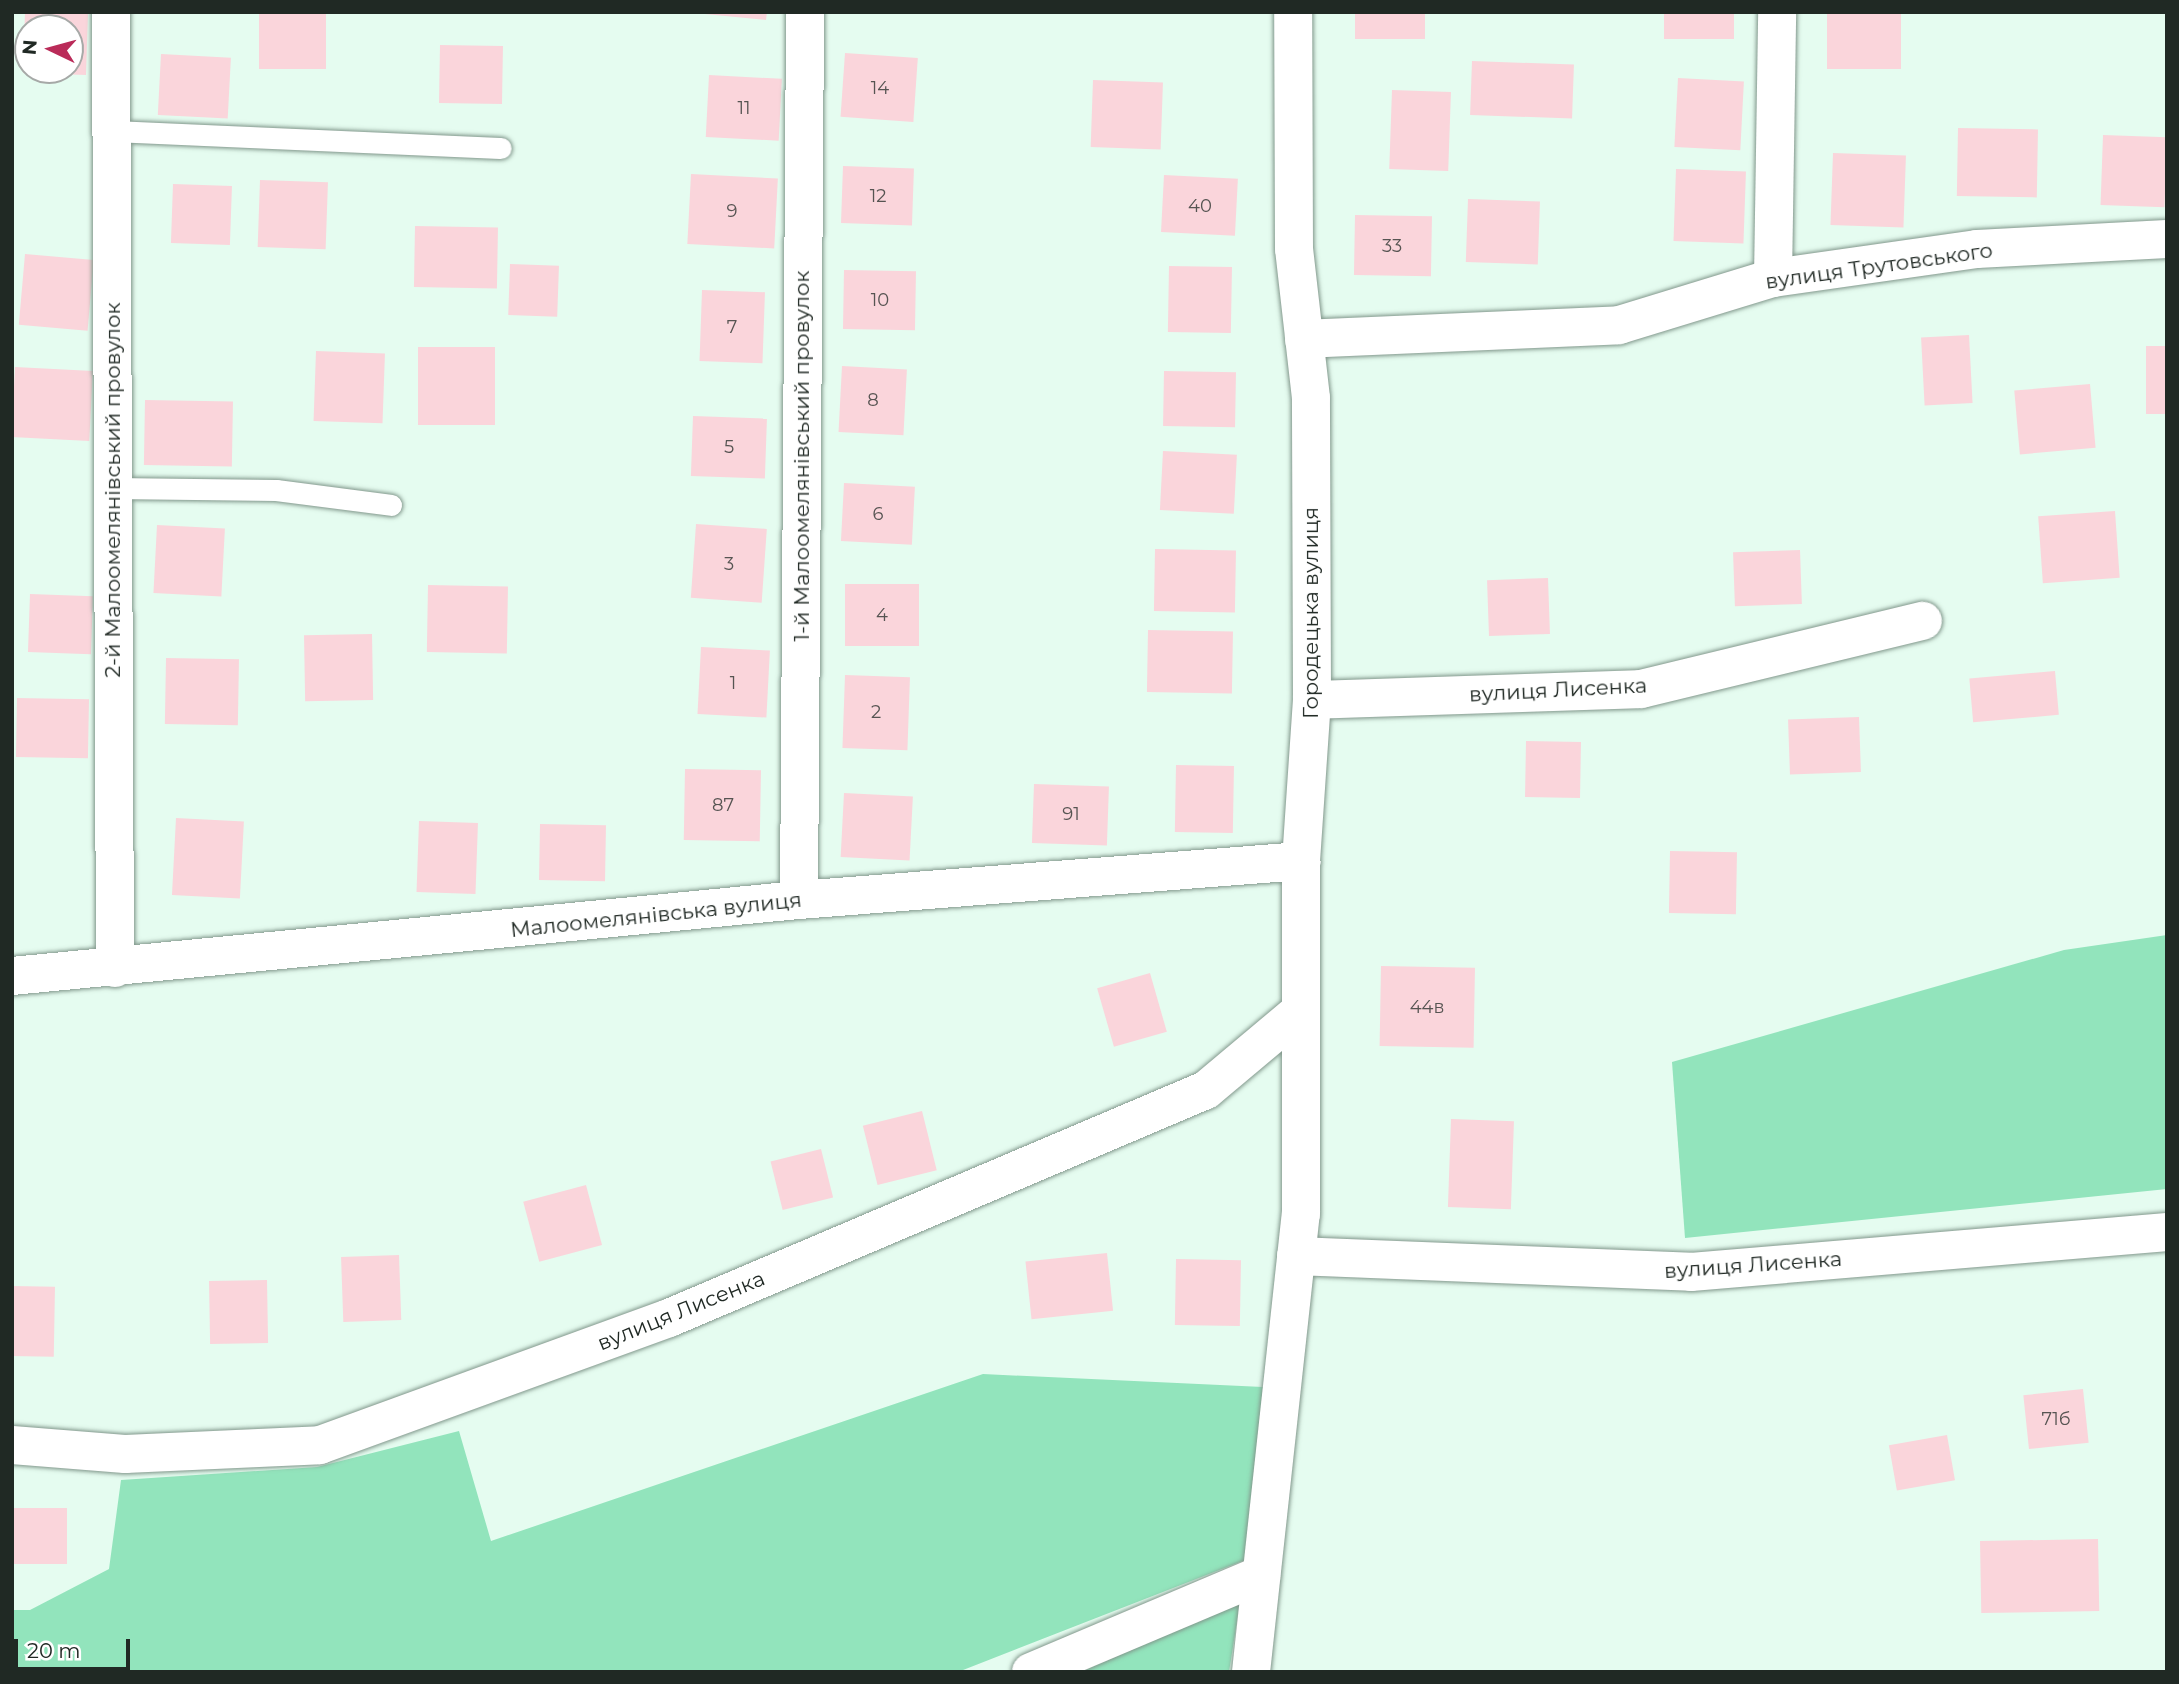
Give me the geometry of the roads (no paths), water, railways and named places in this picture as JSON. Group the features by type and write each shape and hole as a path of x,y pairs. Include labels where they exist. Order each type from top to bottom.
{"street":[{"name":"2-й Малоомелянівський провулок","path":"111,12 116,968"},
{"name":"1-й Малоомелянівський провулок","path":"799,900 806,12"},
{"name":"Городецька вулиця","path":"1251,1672 1301,1214 1301,861 1312,700 1311,398 1294,249 1293,12"},
{"path":"1773,278 1777,12"},
{"name":"вулиця Трутовського","path":"1304,339 1619,325 1773,278 1977,249 2167,239"},
{"name":"вулиця Лисенка","path":"1312,700 1641,689 1923,621"},
{"name":"Малоомелянівська вулиця","path":"12,976 799,900 1301,861"},
{"name":"вулиця Лисенка","path":"12,1445 125,1454 320,1445 670,1318 1206,1090 1300,1011"},
{"name":"вулиця Лисенка","path":"1296,1256 1691,1272 2167,1232"},
{"path":"1031,1672 1261,1574"}],"lane":[{"path":"111,131 501,148"},
{"path":"113,488 276,490 391,505"}]}
